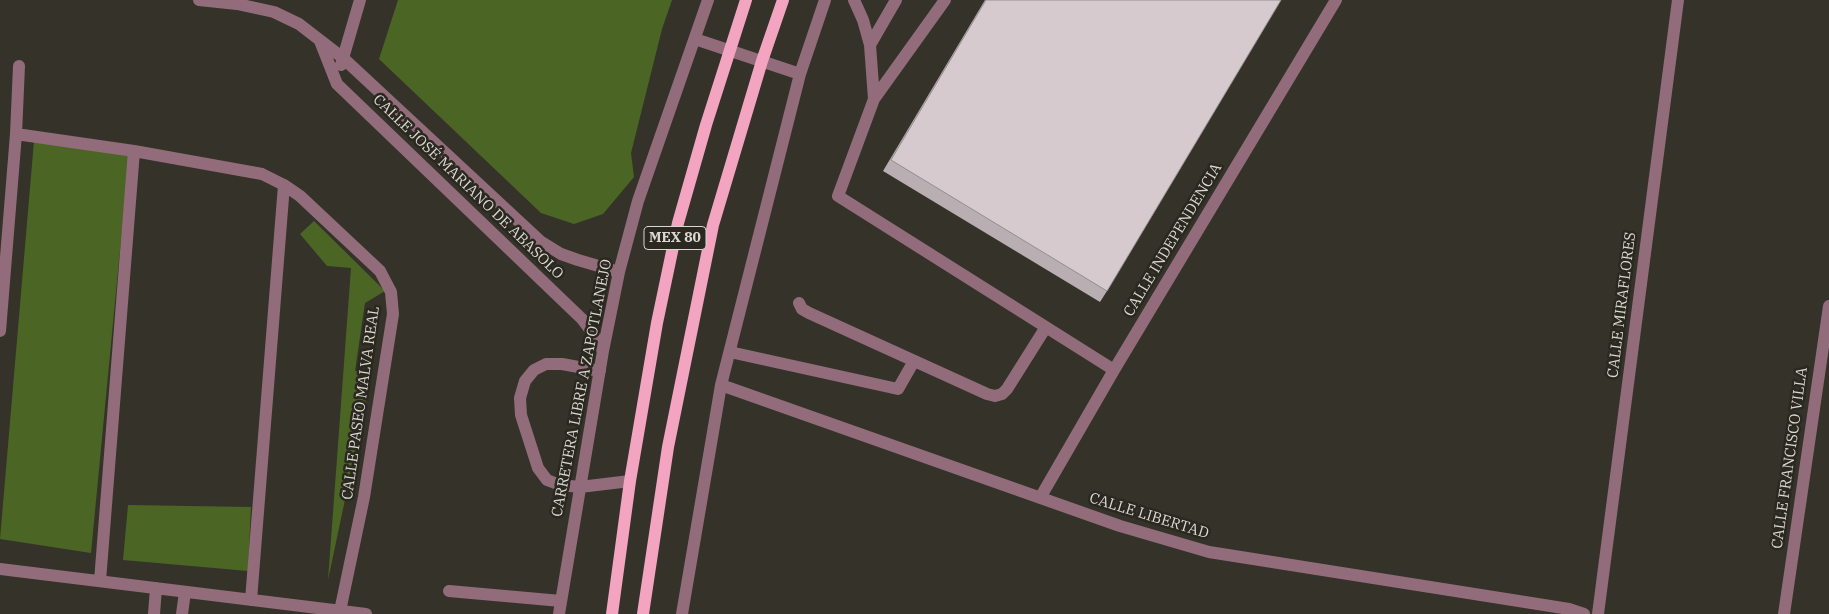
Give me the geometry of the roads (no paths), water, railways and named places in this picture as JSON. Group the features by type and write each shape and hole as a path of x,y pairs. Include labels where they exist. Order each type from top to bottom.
{"main road":[{"name":"MEX 80","path":"612,614 630,481 657,323 678,222 706,125 746,0"},
{"name":"MEX 80","path":"643,614 668,447 713,225 762,61 783,0"}],"street":[{"name":"CALLE JOSÉ MARIANO DE ABASOLO","path":"198,0 237,4 274,12 299,24 343,58 540,241 570,257 619,272"},
{"path":"336,84 360,0"},
{"name":"CARRETERA LIBRE A ZAPOTLANEJO","path":"560,608 603,351 619,272 638,201 708,0"},
{"path":"682,614 721,386 800,74 825,0"},
{"path":"854,0 863,20 870,45 874,99"},
{"path":"870,45 896,0"},
{"path":"945,0 874,99 838,196 1114,370"},
{"name":"CALLE INDEPENDENCIA","path":"1040,498 1114,370 1336,0"},
{"name":"CALLE MIRAFLORES","path":"1598,614 1678,0"},
{"path":"695,39 800,74"},
{"name":"CALLE JOSÉ MARIANO DE ABASOLO","path":"320,41 336,84 582,319 603,351"},
{"path":"0,331 16,134 19,66"},
{"name":"CALLE PASEO MALVA REAL","path":"16,134 134,151 262,174 284,185 300,196 380,271 391,292 393,314 364,498 340,611"},
{"path":"100,581 134,151"},
{"path":"250,600 284,185"},
{"path":"799,303 802,309 809,313 995,396 1002,394 1007,388 1046,327"},
{"name":"CALLE FRANCISCO VILLA","path":"1784,614 1829,306"},
{"path":"730,352 898,389 914,361"},
{"path":"600,371 562,364 546,364 534,370 525,380 520,398 521,415 538,468 547,480 560,485 580,486 630,481"},
{"name":"CALLE LIBERTAD","path":"721,386 1040,498 1161,539 1209,552 1584,614"},
{"path":"0,569 366,614"},
{"path":"154,614 156,588"},
{"path":"182,614 185,592"},
{"path":"449,592 560,608"}]}
